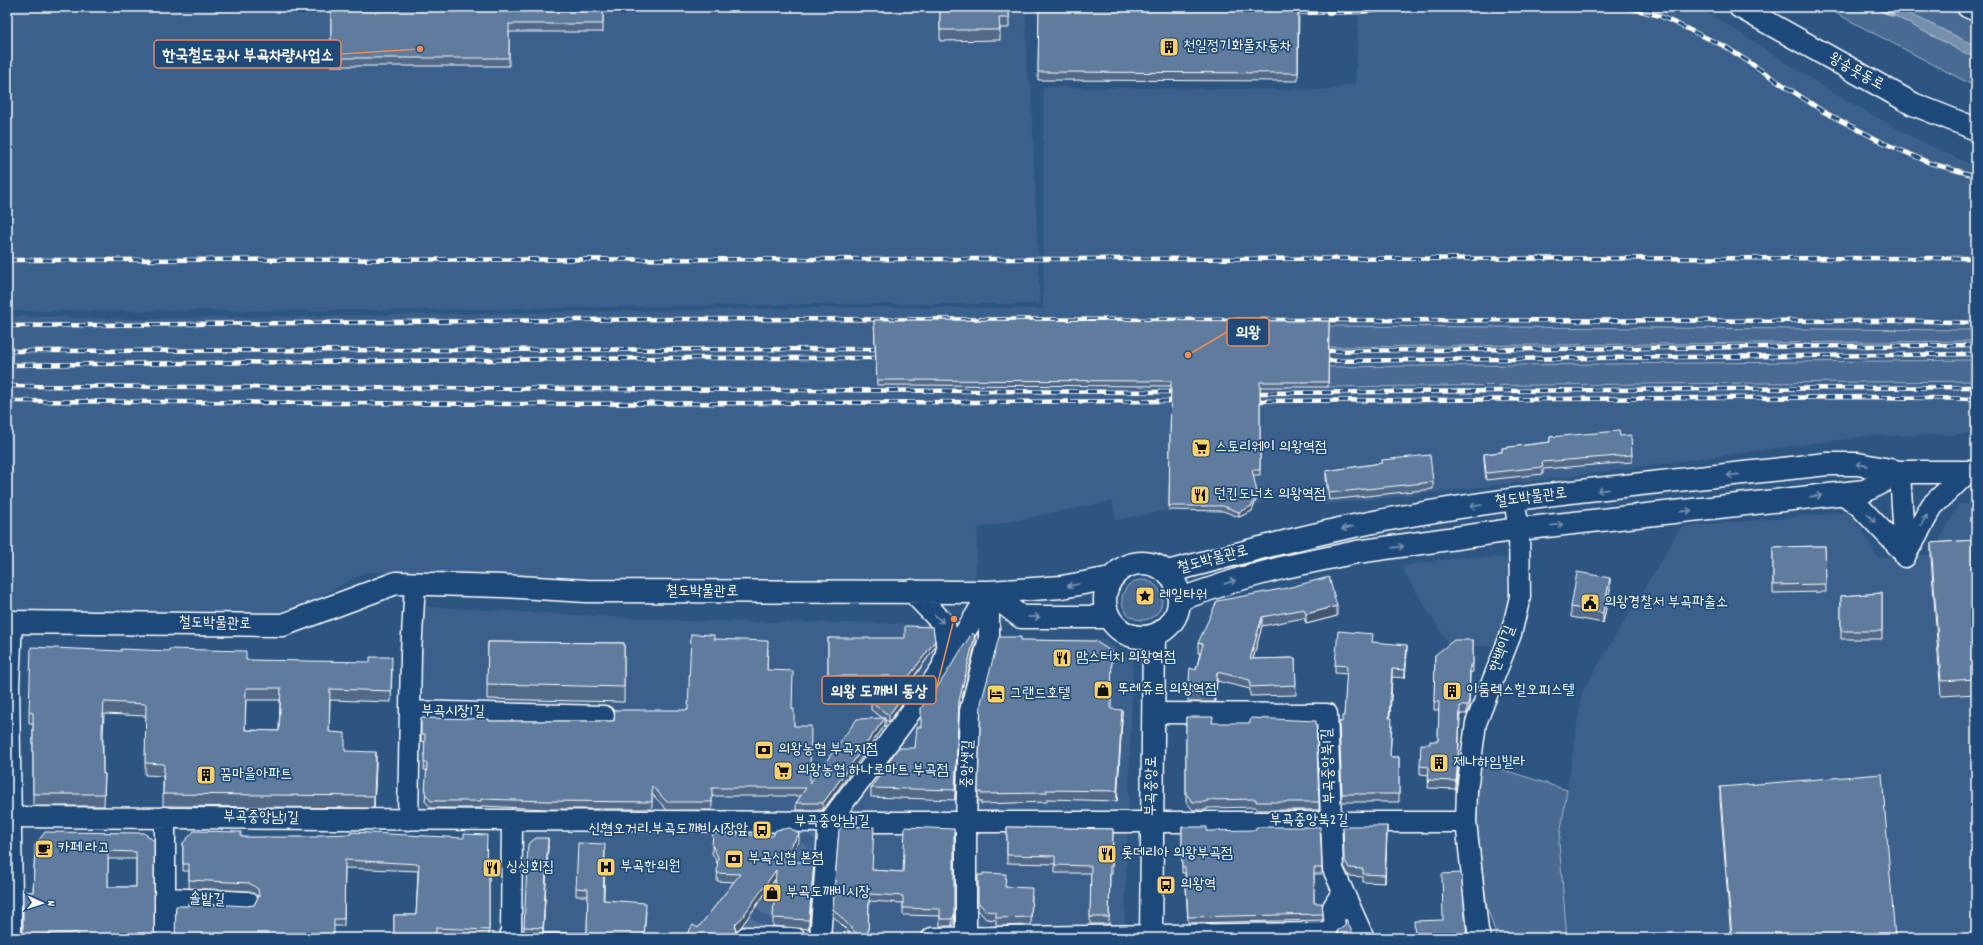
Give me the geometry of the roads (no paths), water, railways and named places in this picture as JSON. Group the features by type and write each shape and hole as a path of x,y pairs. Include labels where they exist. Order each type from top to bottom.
{"street":[{"name":"왕송못동로","path":"1740,7 1913,104 1974,123"},
{"path":"1967,7 1976,11"},
{"name":"철도박물관로","path":"1168,572 1274,544 1355,526 1514,500 1827,464 1858,464 1900,472 1972,472"},
{"path":"1900,472 1905,555"},
{"name":"철도박물관로","path":"1180,599 1240,579 1285,567 1357,552 1518,529 1866,491 1900,472"},
{"path":"1905,555 1932,506 1972,472"},
{"path":"1841,493 1859,506 1905,555"},
{"name":"한백이길","path":"1480,938 1466,822 1467,790 1476,723 1511,634 1520,597 1518,529 1514,500"},
{"path":"1138,562 1154,564 1168,572 1176,584 1180,599 1179,609 1170,626 1154,636 1140,638 1127,635 1116,628 1108,617 1104,604 1105,590 1111,578 1118,570 1138,562"},
{"name":"철도박물관로","path":"9,622 283,625 396,582 586,591 989,592 1062,587 1111,578"},
{"path":"410,711 411,653 415,584"},
{"path":"912,591 944,624 948,649 944,663"},
{"path":"820,938 829,822 896,732 967,632 989,592 1021,617 1108,617"},
{"name":"중앙샛길","path":"966,938 966,822 970,711 989,638 989,592"},
{"path":"9,622 9,902 11,938"},
{"name":"부곡중앙로","path":"1150,937 1154,636"},
{"name":"부곡시장1길","path":"408,820 410,711 604,716"},
{"name":"부곡중앙북1길","path":"1153,713 1327,714 1333,868 1364,938"},
{"name":"부곡중앙남1길","path":"10,817 829,822 1152,821"},
{"path":"165,817 165,938"},
{"path":"511,938 512,820"},
{"name":"부곡중앙북2길","path":"1152,821 1466,822"},
{"path":"932,938 1150,937 1323,933 1335,927 1333,907 1344,891"},
{"name":"솔밭길","path":"165,898 248,902"},
{"path":"746,938 795,938"}],"waterway":[{"path":"1877,7 1892,14"}],"tunnel":[{"path":"746,938 829,822"}],"railway":[{"path":"1299,13 1359,12 1402,7"},
{"path":"1626,7 1660,16 1726,47 1824,112 1884,143 1930,163 1976,176"},
{"path":"7,260 1976,258"},
{"path":"7,326 674,319 1927,321 1976,323"},
{"path":"1317,351 1976,345"},
{"path":"7,351 887,349"},
{"path":"1318,361 1976,354"},
{"path":"7,365 669,358 886,358"},
{"path":"7,386 1182,392"},
{"path":"1250,393 1976,387"},
{"path":"1249,401 1875,397 1976,399"},
{"path":"7,401 524,404 1183,401"}],"place":[{"name":"천일정기화물자동차","path":"1169,47"},
{"name":"한국철도공사 부곡차량사업소","path":"420,49"},
{"name":"의왕","path":"1188,355"},
{"name":"스토리웨이 의왕역점","path":"1201,448"},
{"name":"던킨도너츠 의왕역점","path":"1200,495"},
{"name":"레일타워","path":"1145,596"},
{"name":"의왕경찰서 부곡파출소","path":"1590,603"},
{"name":"의왕 도깨비 동상","path":"954,619"},
{"name":"맘스터치 의왕역점","path":"1062,658"},
{"name":"뚜레쥬르 의왕역점","path":"1103,690"},
{"name":"이룸렉스힐오피스텔","path":"1452,691"},
{"name":"그랜드호텔","path":"996,694"},
{"name":"의왕농협 부곡지점","path":"764,750"},
{"name":"제나하임빌라","path":"1439,763"},
{"name":"의왕농협 하나로마트 부곡점","path":"783,771"},
{"name":"꿈마을아파트","path":"206,775"},
{"name":"신협오거리.부곡도깨비시장앞","path":"762,830"},
{"name":"카페 라고","path":"44,849"},
{"name":"롯데리아 의왕부곡점","path":"1107,854"},
{"name":"부곡신협 본점","path":"734,859"},
{"name":"부곡한의원","path":"606,867"},
{"name":"싱싱회집","path":"492,868"},
{"name":"의왕역","path":"1166,885"},
{"name":"부곡도깨비시장","path":"772,893"}]}
